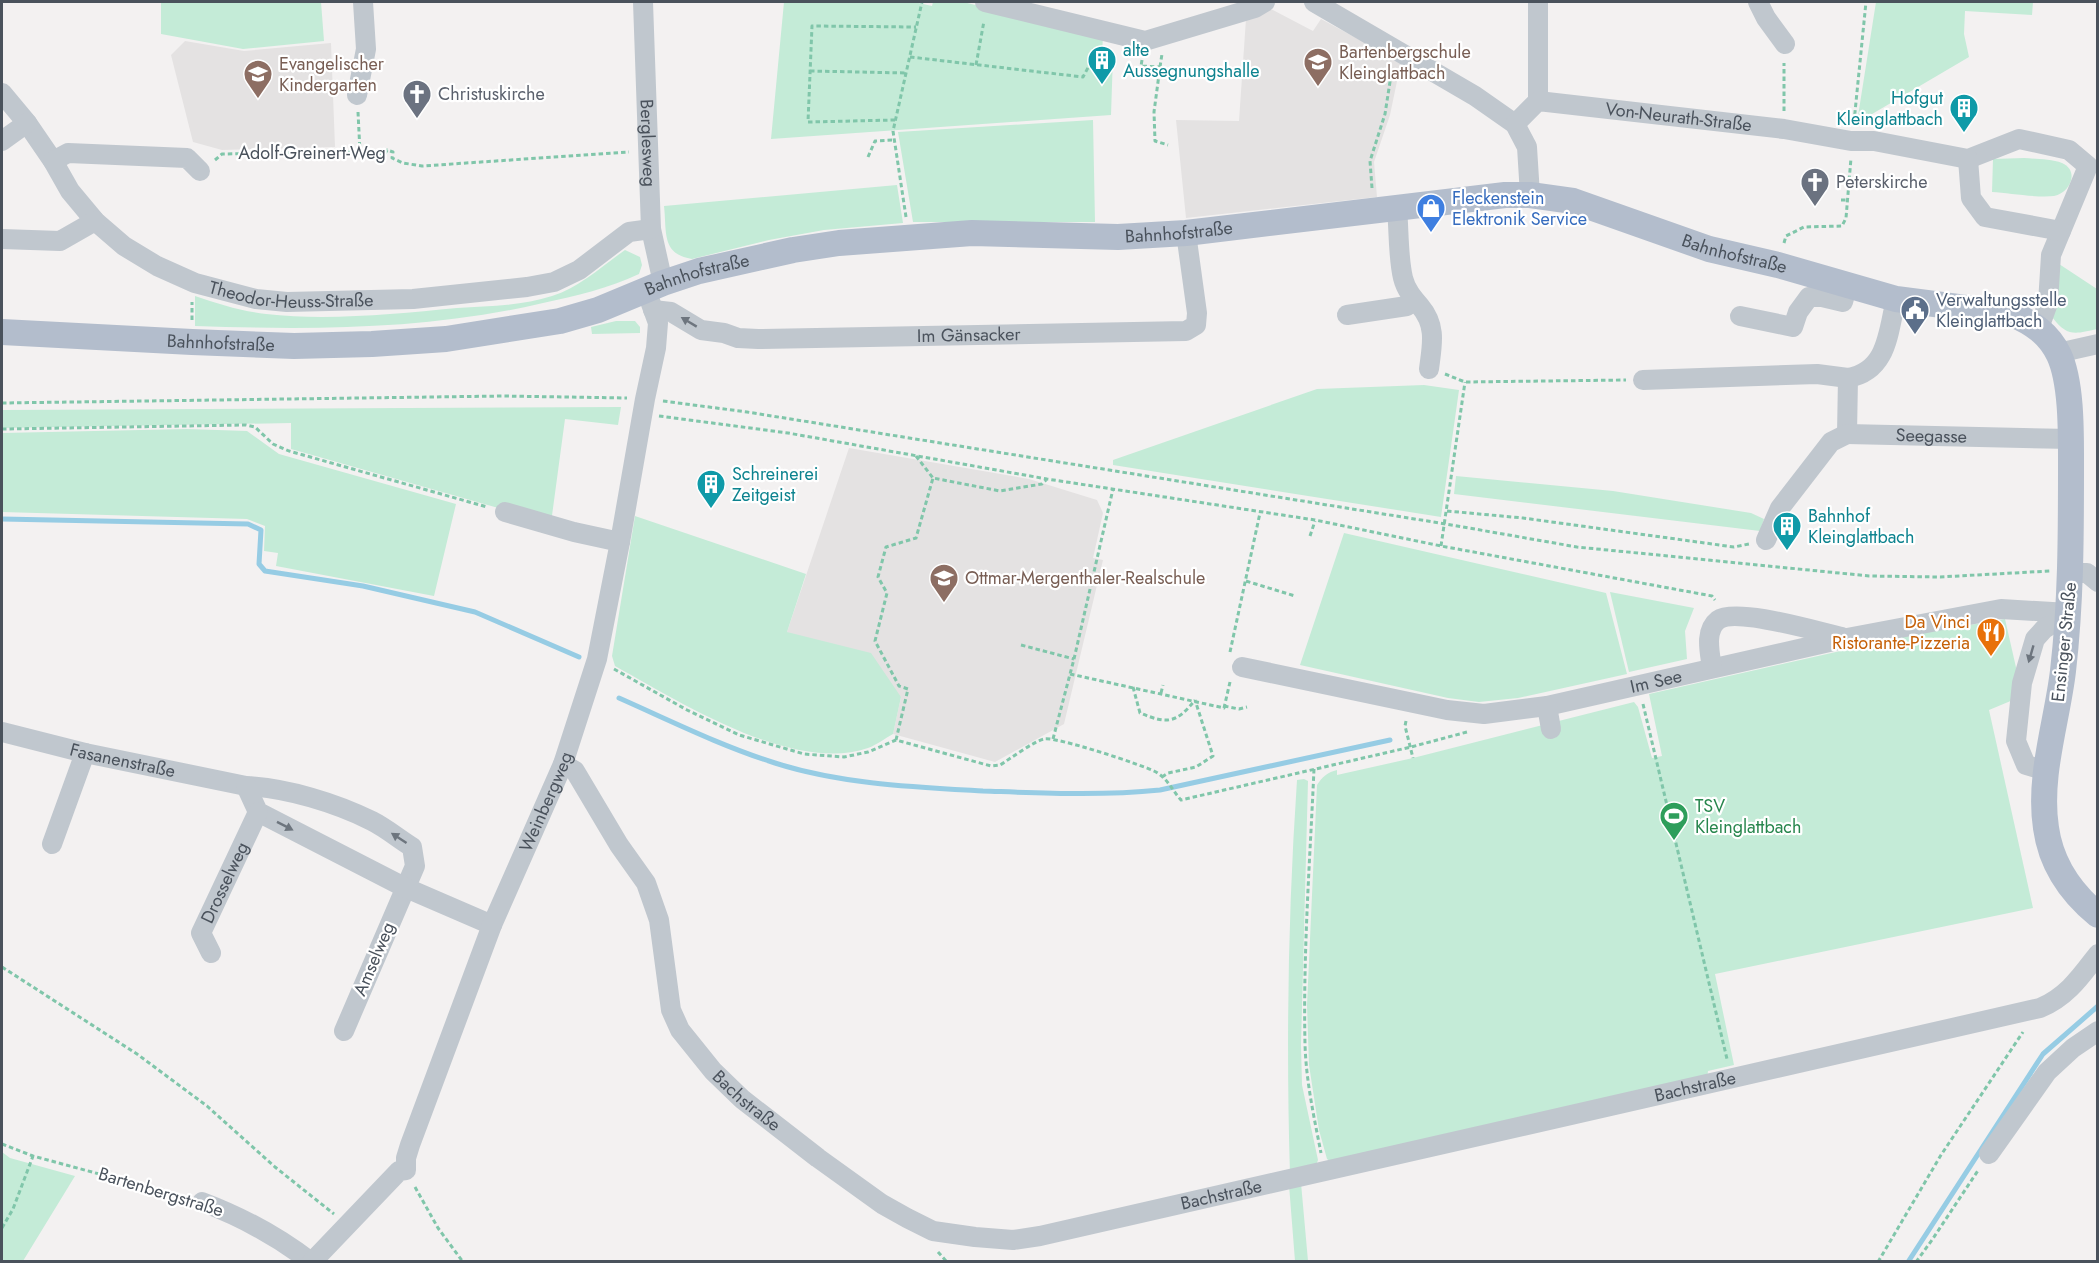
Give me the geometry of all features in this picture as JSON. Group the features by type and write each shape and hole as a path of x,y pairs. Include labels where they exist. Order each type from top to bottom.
{"main road":[{"name":"Bahnhofstraße","path":"2,332 294,346 446,339 560,321 654,295 733,262 839,243 972,233 1118,237 1186,233 1505,195 1530,195 1573,201 1709,249 1778,265 1896,300 2012,314 2039,328 2048,336 2058,353"},
{"name":"Ensinger Straße","path":"2058,353 2065,376 2071,439 2072,571 2063,673 2047,771 2045,827 2053,856 2071,889 2097,915"}],"street":[{"path":"357,94 366,49 363,2"},
{"name":"Berglesweg","path":"643,2 654,295"},
{"path":"986,2 1145,41 1255,8 1265,2"},
{"path":"1314,2 1475,96 1515,124 1527,147 1530,195"},
{"path":"1515,124 1538,100 1538,2"},
{"path":"1762,10 1785,44"},
{"name":"Theodor-Heuss-Straße","path":"2,93 27,123 70,191 94,221 124,246 149,261 195,283 245,297 287,302 413,299 545,284 579,270 629,232 651,229"},
{"name":"Von-Neurath-Straße","path":"1538,100 1762,126 1851,151 1874,141 1968,159"},
{"path":"2,141 27,123"},
{"path":"2039,328 2048,303 2051,255 2061,231 2088,166 2069,150 2019,139 1968,159 1971,198 1985,217 2061,231"},
{"path":"53,161 68,153 187,158 200,171"},
{"path":"1397,208 1403,278 1414,300 1425,313 1432,329 1434,371"},
{"path":"2,239 60,241 94,221"},
{"name":"Im Gänsacker","path":"654,295 671,312 701,330 724,333 738,338 1186,332 1196,325 1197,313 1186,233"},
{"path":"1740,316 1793,327 1798,312 1809,297 1822,297 1843,302 1847,287"},
{"name":"Weinbergweg","path":"406,1170 406,1158 410,1145 492,925 563,764 597,659 656,348 658,323 654,295"},
{"path":"1347,315 1407,306 1414,300"},
{"path":"1643,380 1817,374 1848,378 1860,376 1877,362 1884,351 1896,300"},
{"path":"2058,353 2097,344"},
{"path":"1766,540 1780,508 1831,442 1847,434 1848,378"},
{"name":"Seegasse","path":"1847,434 2071,439"},
{"path":"505,512 574,532 620,542"},
{"path":"2072,571 2087,573 2097,582"},
{"name":"Im See","path":"1238,666 1447,710 1484,714 1547,706 1847,638 2001,609 2069,613"},
{"path":"2047,771 2026,765 2016,741 2022,683 2035,639 2044,629 2069,613"},
{"path":"1712,668 1708,642 1711,629 1718,620 1727,616 1751,616 1847,638"},
{"path":"1547,706 1551,729"},
{"name":"Fasanenstraße","path":"2,732 85,753 246,786 270,787 332,805 373,822 412,847 415,866 404,887"},
{"path":"52,844 85,753"},
{"name":"Bachstraße","path":"563,764 575,771 619,845 646,883 659,920 671,1010 680,1030 694,1050 742,1099 845,1178 882,1204 933,1231 1013,1240 1040,1236 2040,1008 2070,989 2097,954"},
{"path":"246,786 258,812 404,887 492,925"},
{"name":"Drosselweg","path":"211,953 201,933 258,812"},
{"name":"Amselweg","path":"344,1031 404,887"},
{"path":"1989,1154 2047,1072 2073,1048 2097,1031"},
{"path":"311,1262 399,1171 406,1170"},
{"name":"Bartenbergstraße","path":"202,1202 257,1226 285,1242 311,1262"}],"path":[{"path":"907,223 892,131 922,2"},
{"path":"976,65 986,2"},
{"path":"1854,119 1866,2"},
{"path":"895,120 808,122 812,26 916,27"},
{"path":"1145,41 1142,66 1160,67"},
{"path":"1784,109 1785,44"},
{"path":"910,57 1083,77 1090,64 1093,50 1102,48"},
{"path":"1372,194 1370,161 1385,114 1394,60 1398,51"},
{"path":"1161,57 1154,112 1155,141 1168,145"},
{"path":"810,71 907,73"},
{"path":"357,94 360,152"},
{"path":"868,157 875,141 893,140"},
{"name":"Adolf-Greinert-Weg","path":"200,171 222,154 360,152 386,154 387,150 393,152 392,158 403,163 422,166 648,150"},
{"path":"1786,236 1804,227 1842,226 1846,218 1851,151"},
{"path":"1841,200 1847,200"},
{"path":"1818,221 1818,226"},
{"path":"192,294 192,324"},
{"path":"1434,371 1465,382 1643,380"},
{"path":"1442,546 1465,382"},
{"path":"2,403 504,396 747,412 1577,547 1869,576 1975,576 2072,571"},
{"path":"644,406 1047,479 1315,520 1712,596 1727,616"},
{"path":"2,429 246,425 255,427 273,444 289,451 505,512"},
{"path":"916,456 933,477 1000,491 1042,484 1047,479"},
{"path":"896,741 908,689 899,686 875,641 887,593 878,577 886,547 916,538 933,477"},
{"path":"1053,739 1074,660 1113,489"},
{"path":"1448,511 1523,518 1734,547 1766,540"},
{"path":"1224,706 1238,666 1235,660 1229,658 1260,513"},
{"path":"1310,536 1315,520"},
{"path":"1246,581 1295,596"},
{"path":"1021,645 1074,660"},
{"path":"597,659 687,710 739,735 804,754 844,756 868,752 896,741 992,766 999,765 1044,739 1053,739 1156,772 1168,782 1181,800 1411,747 1484,726 1484,714"},
{"path":"1070,674 1224,708 1224,706 1239,709 1247,707"},
{"path":"1161,693 1163,685"},
{"path":"1639,685 1732,1079"},
{"path":"1133,687 1140,713 1161,722 1184,714 1195,700"},
{"path":"1162,777 1168,773 1196,767 1213,756 1195,700"},
{"path":"1411,702 1405,726 1413,758"},
{"path":"1314,769 1306,945 1305,1045 1310,1093 1324,1172"},
{"path":"2,967 137,1054 207,1106 275,1167 348,1225"},
{"path":"1878,1262 1941,1155 1996,1069 2040,1008"},
{"name":"Bartenbergstraße","path":"2,1144 33,1156 202,1202"},
{"path":"1916,1262 1989,1154"},
{"path":"2,1227 13,1209 33,1156"},
{"path":"406,1170 438,1228 464,1262"}],"shaded area":[{"name":"Bartenbergschule Kleinglattbach","path":"1271,9 1313,31 1321,19 1401,62 1390,115 1374,162 1377,197 1186,218 1176,120 1239,121 1246,19"},
{"name":"Evangelischer Kindergarten","path":"185,41 244,51 331,43 335,147 222,150 193,142 171,55"},
{"name":"Ottmar-Mergenthaler-Realschule","path":"849,448 1029,479 1097,500 1103,513 1093,558 1103,560 1064,724 995,762 893,734 901,697 787,632"}],"green space":[{"path":"161,2 321,2 324,41 243,49 161,34"},
{"path":"784,2 914,2 932,6 933,2 963,2 1103,36 1102,54 1113,55 1111,115 771,139"},
{"path":"1876,2 2033,2 2032,15 1965,11 1964,34 1969,57 1867,117 1858,116"},
{"path":"1093,120 1095,222 913,222 898,132"},
{"path":"1993,159 2048,160 2062,163 2067,167 2072,176 2065,191 2054,196 1992,192"},
{"path":"897,185 903,223 824,230 769,240 692,259 675,252 667,240 664,206"},
{"path":"625,250 640,257 642,265 639,274 580,294 500,312 457,319 370,326 283,328 195,326 195,296 257,313 313,317 385,314 529,302 572,288"},
{"path":"2056,262 2097,289 2097,329 2077,333 2067,331 2052,317"},
{"path":"616,321 635,321 640,327 640,333 592,334 591,327"},
{"path":"1424,385 1459,390 1441,517 1113,465 1113,460 1317,389"},
{"path":"621,407 618,425 565,419 551,523 291,449 291,423 2,428 2,410"},
{"path":"187,429 247,431 279,454 456,504 434,596 276,566 278,553 264,551 265,526 247,519 2,512 2,433"},
{"path":"1456,476 1613,491 1751,513 1764,519 1760,531 1454,494"},
{"path":"635,516 806,574 787,632 871,653 901,697 893,734 868,748 838,753 806,751 772,743 704,715 615,666 612,656"},
{"path":"1344,533 1606,593 1627,674 1518,698 1479,702 1448,698 1300,665"},
{"path":"1610,592 1694,608 1685,631 1687,659 1629,672"},
{"name":"TSV Kleinglattbach","path":"2005,619 2020,685 2013,700 1989,710 2033,908 1715,974 1734,1065 1708,1071 1707,1079 1334,1164 1327,1159 1319,1130 1309,1065 1307,1005 1317,785 1326,775 1337,770 1337,775 1413,758 1634,702 1638,707 1652,758 1662,756 1649,694 1916,634"},
{"path":"1297,780 1308,781 1302,1085 1318,1160 1316,1165 1290,1174 1288,1026 1290,928"},
{"path":"2,1152 10,1158 75,1176 23,1261 2,1261"},
{"path":"1301,1183 1308,1261 1295,1261 1289,1185"}],"waterway":[{"path":"2,519 248,524 261,530 259,564 265,571 363,586 475,612 579,657"},
{"path":"619,698 735,749 800,770 851,780 983,791 1094,793 1160,790 1390,740"},
{"path":"1908,1262 2043,1054 2098,1006"}],"place":[{"name":"alte Aussegnungshalle","path":"1102,86"},
{"name":"Bartenbergschule Kleinglattbach","path":"1318,88"},
{"name":"Evangelischer Kindergarten","path":"258,100"},
{"name":"Christuskirche","path":"417,120"},
{"name":"Hofgut Kleinglattbach","path":"1964,134"},
{"name":"Peterskirche","path":"1815,208"},
{"name":"Fleckenstein Elektronik Service","path":"1431,234"},
{"name":"Verwaltungsstelle Kleinglattbach","path":"1915,336"},
{"name":"Schreinerei Zeitgeist","path":"711,510"},
{"name":"Bahnhof Kleinglattbach","path":"1787,552"},
{"name":"Ottmar-Mergenthaler-Realschule","path":"944,604"},
{"name":"Da Vinci Ristorante-Pizzeria","path":"1991,658"},
{"name":"TSV Kleinglattbach","path":"1674,842"}]}
